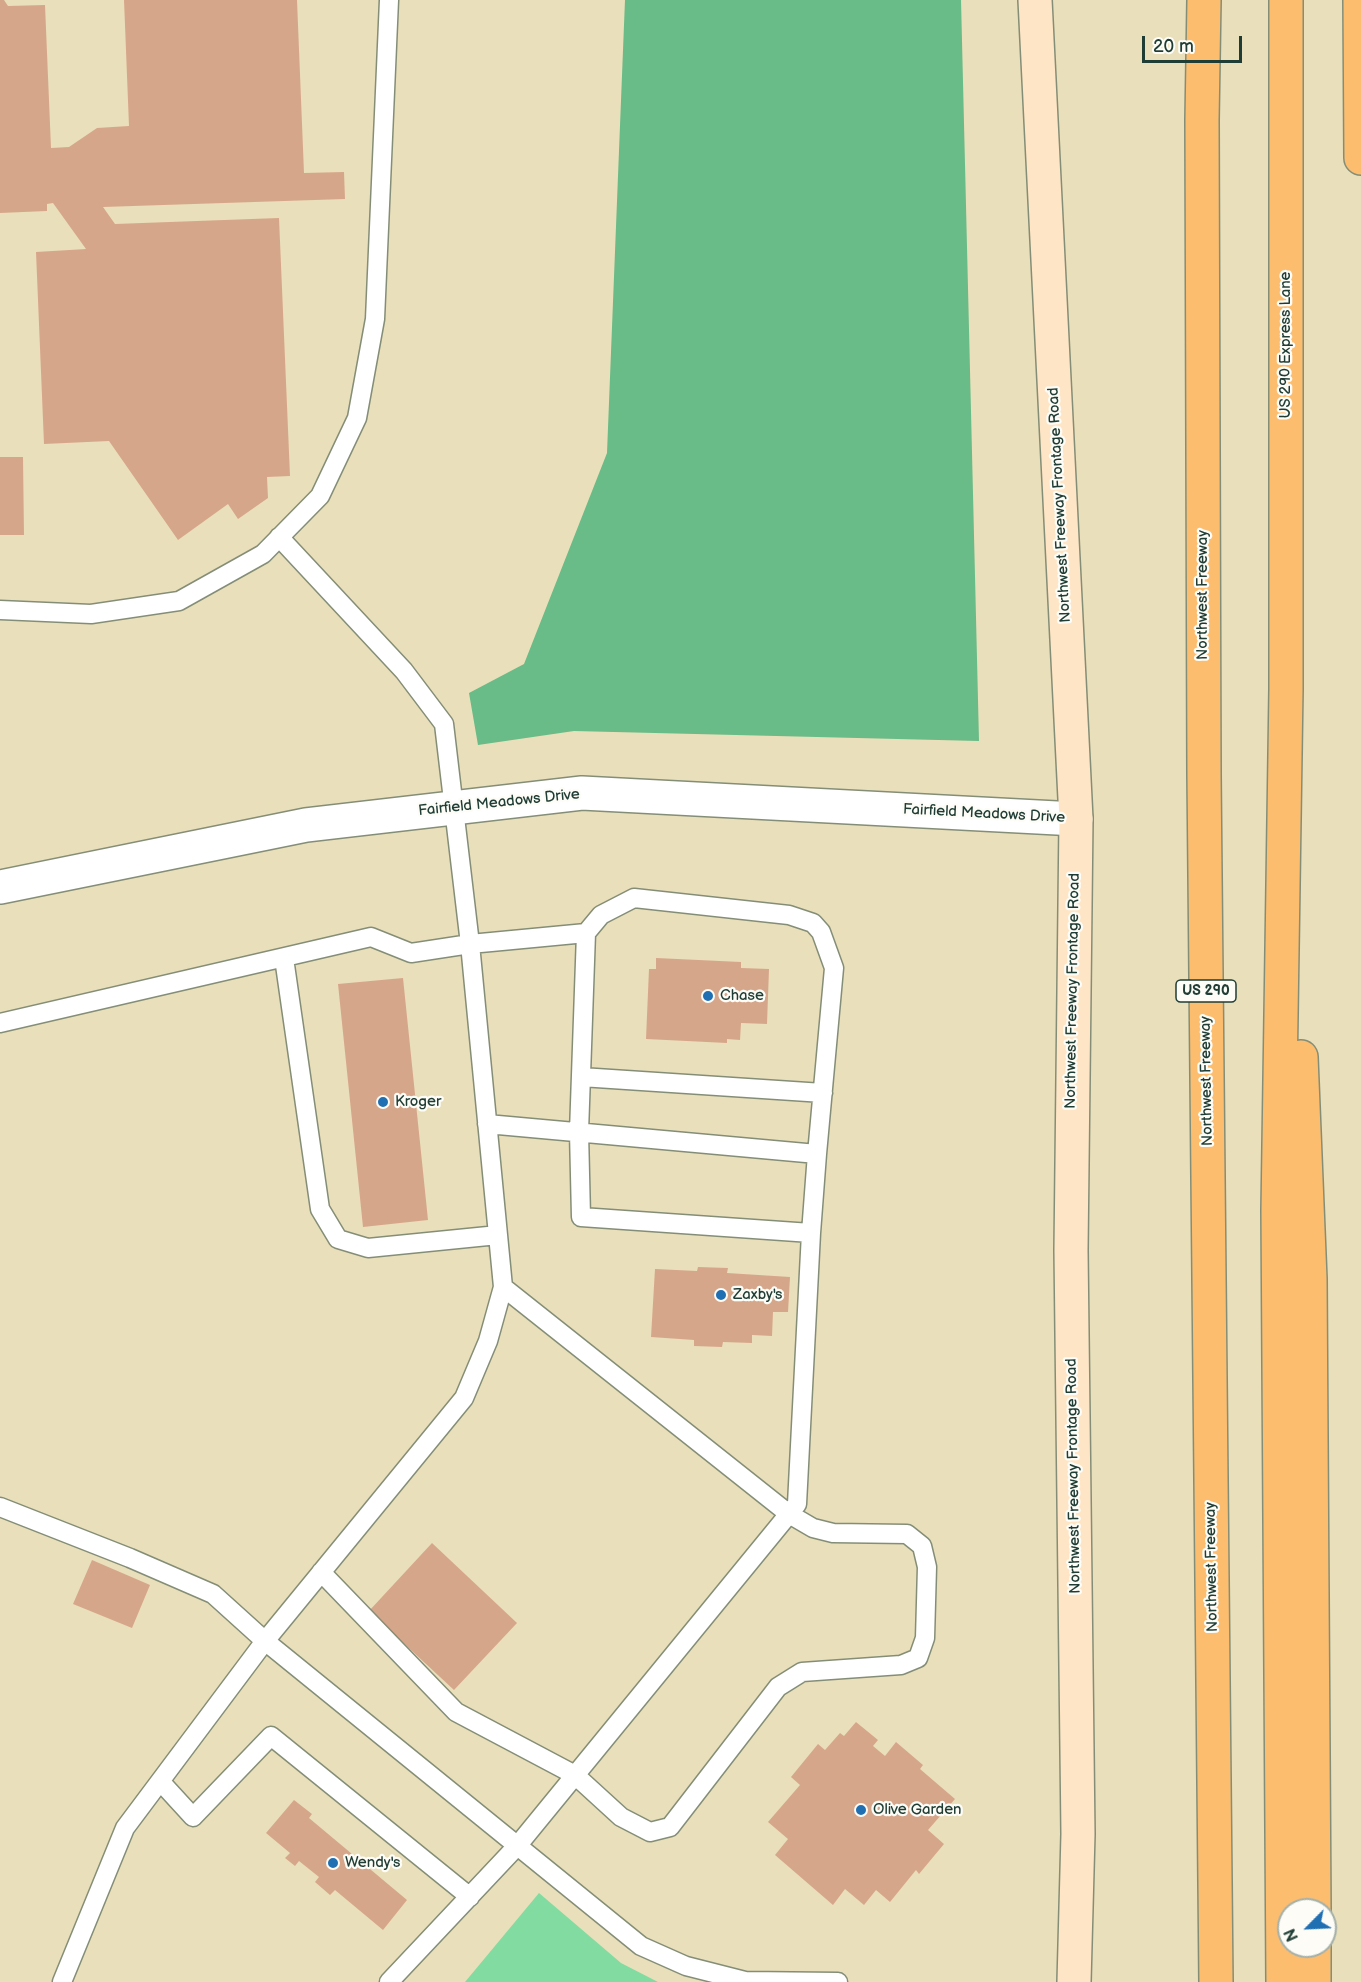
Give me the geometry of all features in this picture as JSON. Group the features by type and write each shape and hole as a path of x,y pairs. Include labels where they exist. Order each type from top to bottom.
{"highway":[{"name":"Northwest Freeway","path":"1203,0 1204,763 1216,1982"},
{"name":"US 290 Express Lane","path":"1286,0 1286,689"},
{"path":"1360,0 1361,158"},
{"path":"1286,689 1310,1279 1314,1898"},
{"path":"1283,1982 1278,1210 1286,689"},
{"path":"1314,1958 1314,1982"}],"main road":[{"name":"Northwest Freeway Frontage Road","path":"1035,0 1076,819 1071,1250 1078,1834 1074,1982"}],"street":[{"name":"Fairfield Meadows Drive","path":"0,887 306,825 582,793 1076,819"}],"lane":[{"path":"0,610 91,614 179,601 263,554 320,496 357,418 375,319 389,0"},
{"path":"62,1982 125,1828 265,1641 464,1398 489,1341 503,1287 470,944 444,724 404,671 279,537"},
{"path":"389,1982 518,1845 797,1504 811,1233 834,968 821,932 813,923 789,915 634,898 601,915 586,933 579,1132 581,1217 811,1233"},
{"path":"0,1023 371,937 411,953 470,944 586,933"},
{"path":"284,958 320,1209 338,1239 368,1248 498,1235"},
{"path":"581,1077 822,1093"},
{"path":"487,1124 817,1154"},
{"path":"321,1572 456,1712 575,1775 621,1817 650,1832 670,1827 778,1687 802,1672 901,1665 918,1658 925,1638 927,1568 922,1546 907,1534 833,1533 813,1528 789,1514 503,1287"},
{"path":"0,1506 213,1594 265,1641 642,1946 686,1966 745,1981 838,1982"},
{"path":"160,1780 193,1818 271,1736 470,1897"}],"green space":[{"path":"625,0 961,0 979,741 574,731 478,745 469,693 524,664 607,453"},
{"path":"539,1893 621,1963 658,1982 465,1982"}],"building":[{"path":"0,0 4,0 8,6 45,5 51,148 69,147 97,128 129,126 124,0 297,0 304,173 344,172 345,199 103,207 115,224 279,218 290,476 267,477 268,498 238,519 228,504 178,540 109,441 44,444 36,252 86,249 53,203 47,204 47,211 0,213"},
{"path":"0,457 23,457 24,535 0,535"},
{"name":"Chase","path":"656,958 741,962 741,968 769,969 767,1024 741,1023 740,1040 727,1039 727,1043 646,1039 649,969 656,969"},
{"name":"Kroger","path":"403,978 428,1220 363,1227 338,984"},
{"name":"Zaxby's","path":"698,1267 728,1268 727,1273 790,1277 788,1312 773,1312 772,1336 752,1335 752,1343 723,1342 722,1347 694,1346 694,1340 651,1337 655,1269 697,1271"},
{"path":"432,1543 517,1623 454,1690 369,1611"},
{"path":"92,1560 150,1585 132,1628 73,1604"},
{"name":"Olive Garden","path":"856,1722 878,1740 873,1746 885,1756 896,1742 923,1765 920,1769 955,1799 928,1830 944,1844 919,1874 916,1870 890,1902 876,1890 864,1905 845,1889 833,1905 775,1855 788,1839 768,1822 800,1785 791,1777 818,1744 825,1750 840,1733 844,1736"},
{"name":"Wendy's","path":"294,1800 312,1814 309,1818 407,1900 383,1930 335,1890 330,1895 315,1882 319,1877 299,1861 295,1866 285,1858 290,1853 266,1833"}],"place":[{"name":"Chase","path":"708,996"},
{"name":"Kroger","path":"383,1102"},
{"name":"Zaxby's","path":"721,1295"},
{"name":"Olive Garden","path":"861,1810"},
{"name":"Wendy's","path":"333,1863"}]}
